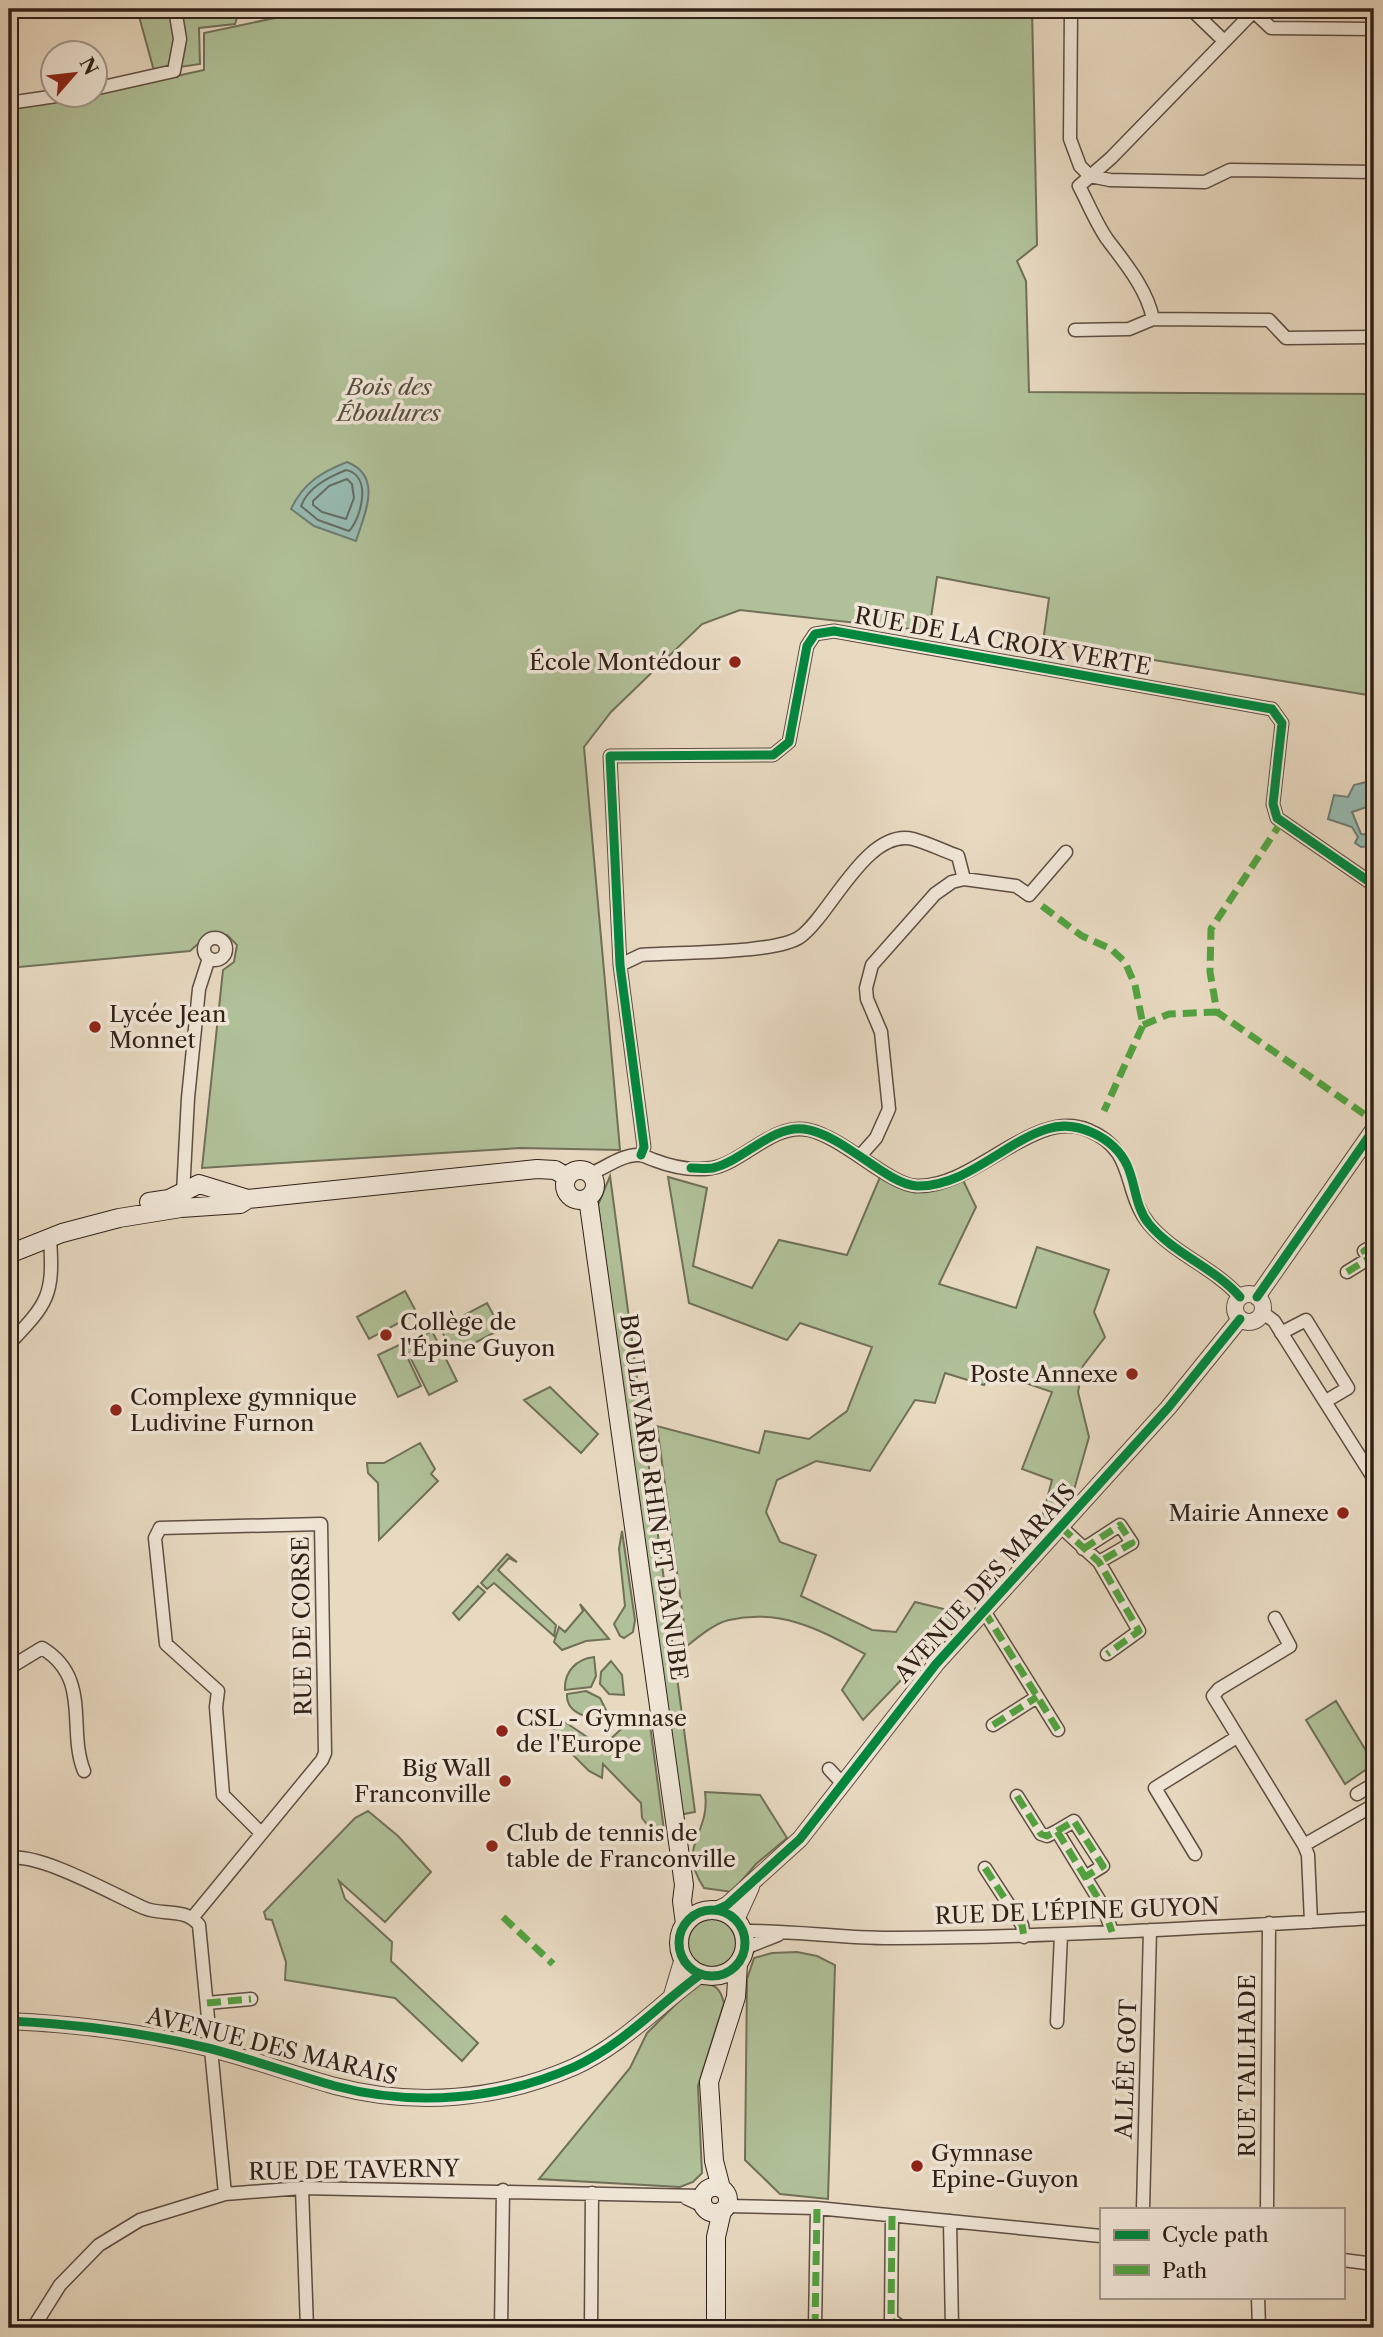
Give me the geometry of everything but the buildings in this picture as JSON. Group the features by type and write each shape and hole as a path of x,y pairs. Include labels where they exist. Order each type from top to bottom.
{"main road":[{"path":"194,1202 190,1186 204,1186 248,1199 537,1169 555,1170 568,1177"},
{"path":"580,1170 590,1174 594,1189 588,1198 577,1199 568,1193 568,1177 580,1170"},
{"path":"9,1254 56,1236 119,1218 216,1199 215,1193 204,1186"},
{"name":"BOULEVARD RHIN ET DANUBE","path":"588,1198 684,1885 682,1901 685,1924"},
{"path":"194,1202 240,1204 248,1199"},
{"path":"684,1885 740,1941 736,1997 709,2082 714,2161 712,2200 716,2237 716,2328"},
{"path":"711,1910 685,1924 680,1941 683,1958 708,1975 732,2003"},
{"path":"708,1975 740,1941"}],"street":[{"path":"108,86 174,71 180,39 175,9"},
{"path":"1071,9 1070,139 1080,166 1090,176 1110,180 1205,182 1230,170 1374,172"},
{"path":"1191,9 1223,40"},
{"path":"1153,319 1121,254 1107,238 1079,186 1255,10 1271,28 1374,29"},
{"path":"9,103 38,99"},
{"path":"1075,330 1129,329 1153,319 1269,320 1286,338 1374,337"},
{"name":"RUE DE LA CROIX VERTE","path":"640,1155 644,1147 620,965 610,756 773,755 781,751 789,742 807,646 815,634 834,631 1272,709 1280,716 1282,731 1273,804 1277,818 1374,885"},
{"path":"620,965 641,955 779,945 800,936 868,856 895,840 912,838 958,856 964,878"},
{"path":"860,1156 876,1138 889,1109 881,1032 867,999 868,974 872,965 935,894 951,882 964,878 1016,886 1029,895 1066,852"},
{"path":"194,1202 187,1169 188,1098 199,989 209,958"},
{"path":"590,1174 640,1155 681,1168 712,1168 779,1134 800,1129 834,1139 915,1186 946,1182 1048,1128 1074,1127 1088,1130 1115,1148 1127,1166 1137,1202 1152,1227 1240,1297"},
{"path":"1240,1297 1235,1308 1240,1319 1253,1321 1260,1305 1369,1148 1374,1129"},
{"path":"187,1169 204,1186"},
{"path":"9,1344 36,1316 49,1292 56,1236"},
{"path":"1347,1272 1371,1262 1364,1251 1374,1245"},
{"path":"1240,1297 1251,1294 1268,1314 1374,1479"},
{"name":"AVENUE DES MARAIS","path":"711,1910 727,1905 800,1839 899,1709 1168,1408 1240,1319"},
{"path":"1281,1333 1306,1320 1348,1388 1325,1401"},
{"name":"RUE DE CORSE","path":"193,1917 261,1833 325,1753 321,1524 160,1528 155,1538 166,1644 218,1691 216,1707 223,1795 261,1833"},
{"path":"1083,1549 1120,1525 1132,1543 1100,1562"},
{"path":"1061,1527 1100,1562 1139,1631 1107,1654"},
{"path":"984,1611 1058,1730"},
{"path":"1275,1618 1290,1646 1219,1689 1213,1696 1304,1845 1308,1855 1311,1922"},
{"path":"9,1668 42,1648 55,1658 76,1696 84,1771"},
{"path":"993,1725 1037,1697"},
{"path":"1195,1854 1155,1787 1237,1737"},
{"path":"829,1769 842,1783"},
{"path":"1357,1794 1374,1784"},
{"path":"1017,1796 1041,1834 1047,1836 1074,1821 1103,1866 1085,1877"},
{"path":"1304,1845 1374,1805"},
{"path":"1057,1831 1112,1924 1112,1932"},
{"path":"9,1858 19,1856 43,1863 155,1912 193,1917 198,1925 225,2194"},
{"path":"985,1868 1022,1925 1024,1937"},
{"name":"AVENUE DES MARAIS","path":"740,1941 747,1892 760,1874"},
{"name":"RUE DE L'ÉPINE GUYON","path":"740,1941 782,1933 857,1938 1024,1937 1374,1918"},
{"name":"RUE TAILHADE","path":"1268,2208 1269,1923"},
{"name":"ALLÉE GOT","path":"1143,2208 1150,1930"},
{"path":"1057,2022 1061,1934"},
{"path":"672,1997 683,1958"},
{"name":"AVENUE DES MARAIS","path":"9,2021 111,2028 209,2048 337,2086 384,2096 466,2096 532,2082 575,2066 626,2037 672,1997 708,1975"},
{"path":"207,2003 251,1999"},
{"path":"302,2188 307,2328"},
{"name":"RUE DE TAVERNY","path":"33,2328 60,2286 99,2245 140,2220 225,2194 302,2188 592,2193 817,2208 1100,2236"},
{"path":"501,2328 503,2190"},
{"path":"591,2328 592,2193"},
{"path":"815,2328 817,2208"},
{"path":"892,2216 891,2320 902,2328"},
{"path":"950,2221 952,2328"},
{"path":"1344,2260 1374,2264"},
{"path":"1258,2298 1259,2328"}],"green space":[{"path":"137,9 239,11 235,24 199,28 200,64 154,71"},
{"name":"Bois des Éboulures","path":"317,9 1032,9 1037,245 1017,261 1026,281 1029,392 1374,394 1374,696 1043,642 1049,598 937,577 929,631 740,610 702,624 611,712 584,747 620,1150 520,1148 202,1168 223,970 234,962 237,945 227,935 209,934 190,951 9,968 9,106 38,102 38,108 108,108 108,91 204,70 204,33"},
{"path":"883,1170 915,1186 960,1174 976,1207 939,1284 1016,1308 1037,1247 1109,1270 1094,1312 1105,1337 1083,1366 1078,1392 1089,1437 1072,1497 1038,1533 1052,1480 1022,1469 1052,1392 993,1372 984,1385 945,1373 935,1403 915,1400 870,1471 816,1461 777,1480 766,1512 780,1542 816,1555 801,1596 872,1630 896,1632 915,1602 964,1614 863,1720 842,1690 865,1654 816,1630 783,1619 748,1617 718,1624 687,1646 657,1426 759,1453 765,1431 809,1439 847,1411 872,1347 800,1323 787,1340 689,1303 668,1177 707,1188 693,1266 752,1288 779,1240 847,1255"},
{"path":"610,1176 695,1812 679,1815 598,1205"},
{"path":"405,1291 417,1313 369,1339 357,1317"},
{"path":"487,1303 501,1329 454,1354 440,1328"},
{"path":"432,1331 457,1381 429,1395 404,1345"},
{"path":"401,1344 421,1386 398,1397 378,1355"},
{"path":"550,1387 598,1434 581,1453 524,1400"},
{"path":"420,1443 435,1469 431,1474 438,1481 379,1540 378,1483 368,1473 367,1463 384,1463"},
{"path":"622,1531 635,1620 633,1632 624,1638 614,1624 625,1606 619,1549"},
{"path":"507,1554 517,1562 509,1558 498,1570 556,1625 554,1636 494,1583 487,1589 481,1583"},
{"path":"478,1586 485,1592 459,1620 453,1613"},
{"path":"580,1604 609,1639 586,1641 562,1650 554,1642 559,1627 565,1632 583,1611"},
{"path":"594,1657 596,1676 591,1687 565,1690 565,1683 572,1668 582,1660"},
{"path":"611,1661 622,1675 624,1695 609,1694 600,1684 601,1672"},
{"path":"586,1691 600,1698 608,1714 588,1716 571,1707 567,1694"},
{"path":"1336,1701 1374,1764 1345,1784 1306,1720"},
{"path":"633,1718 642,1718 650,1725 665,1838 660,1841 642,1818 641,1803 603,1764 602,1778 589,1771 551,1733 562,1720 602,1747"},
{"path":"705,1792 760,1795 787,1838 756,1864 732,1892 704,1888 696,1873 693,1850 703,1819"},
{"path":"368,1811 398,1836 431,1872 385,1922 339,1881 345,1899 392,1942 391,1961 478,2043 462,2061 395,1998 285,1980 286,1962 272,1920 266,1919 264,1912 355,1818"},
{"path":"712,1919 729,1926 736,1943 729,1960 712,1967 695,1960 688,1943 695,1926"},
{"path":"797,1952 817,1956 835,1965 828,2199 780,2194 745,2160 747,1979 754,1958 772,1953"},
{"path":"698,1982 716,1987 724,2003 698,2086 702,2173 693,2182 680,2187 539,2179 630,2068 647,2033"}],"water":[{"path":"347,462 365,476 368,486 367,507 356,541 314,526 291,509 307,485"},
{"path":"1366,782 1372,805 1352,812 1361,834 1374,835 1374,855 1370,852 1370,846 1361,847 1355,843 1358,837 1352,827 1328,819 1334,795 1348,797 1354,785"}],"marked path":[{"path":"1282,821 1211,929 1210,972 1217,1012 1374,1121"},
{"path":"1042,906 1082,936 1111,949 1125,962 1135,985 1143,1025 1104,1111"},
{"path":"1143,1025 1169,1014 1217,1012"},
{"path":"1374,1245 1364,1251 1374,1266"},
{"path":"1347,1272 1368,1259"},
{"path":"1083,1549 1120,1525 1132,1543 1099,1562"},
{"path":"1061,1527 1099,1562 1139,1631 1107,1654"},
{"path":"984,1611 1058,1730"},
{"path":"993,1725 1037,1697"},
{"path":"1017,1796 1041,1834 1047,1836 1057,1831 1104,1908 1112,1932"},
{"path":"1057,1831 1074,1821 1103,1866 1085,1877"},
{"path":"985,1868 1022,1925 1024,1937"},
{"path":"503,1917 553,1964"},
{"path":"207,2003 251,1999"},
{"path":"815,2328 817,2208"},
{"path":"892,2216 891,2320 903,2328"}],"cycle path":[{"path":"641,1155 644,1147 620,965 610,756 773,755 789,742 807,646 815,634 834,631 1272,709 1282,723 1273,804 1277,818 1374,885"},
{"path":"691,1168 713,1168 780,1132 804,1129 834,1140 892,1177 917,1186 935,1184 968,1172 1015,1144 1047,1129 1082,1129 1104,1139 1121,1155 1130,1173 1144,1217 1159,1235 1219,1278 1240,1297"},
{"path":"1257,1297 1374,1129"},
{"path":"716,1910 727,1905 800,1839 936,1664 1168,1408 1240,1319"},
{"path":"712,1910 735,1920 745,1943 735,1966 712,1976 689,1966 679,1943 689,1920 712,1910"},
{"path":"9,2021 109,2030 183,2042 365,2093 395,2097 456,2097 516,2087 592,2058 625,2036 701,1974"}],"place":[{"name":"École Montédour","path":"735,662"},
{"name":"Lycée Jean Monnet","path":"95,1027"},
{"name":"Collège de l'Épine Guyon","path":"386,1335"},
{"name":"Poste Annexe","path":"1132,1374"},
{"name":"Complexe gymnique Ludivine Furnon","path":"116,1410"},
{"name":"Mairie Annexe","path":"1343,1513"},
{"name":"CSL - Gymnase de l'Europe","path":"502,1731"},
{"name":"Big Wall Franconville","path":"505,1781"},
{"name":"Club de tennis de table de Franconville","path":"492,1846"},
{"name":"Gymnase Epine-Guyon","path":"917,2166"}]}
